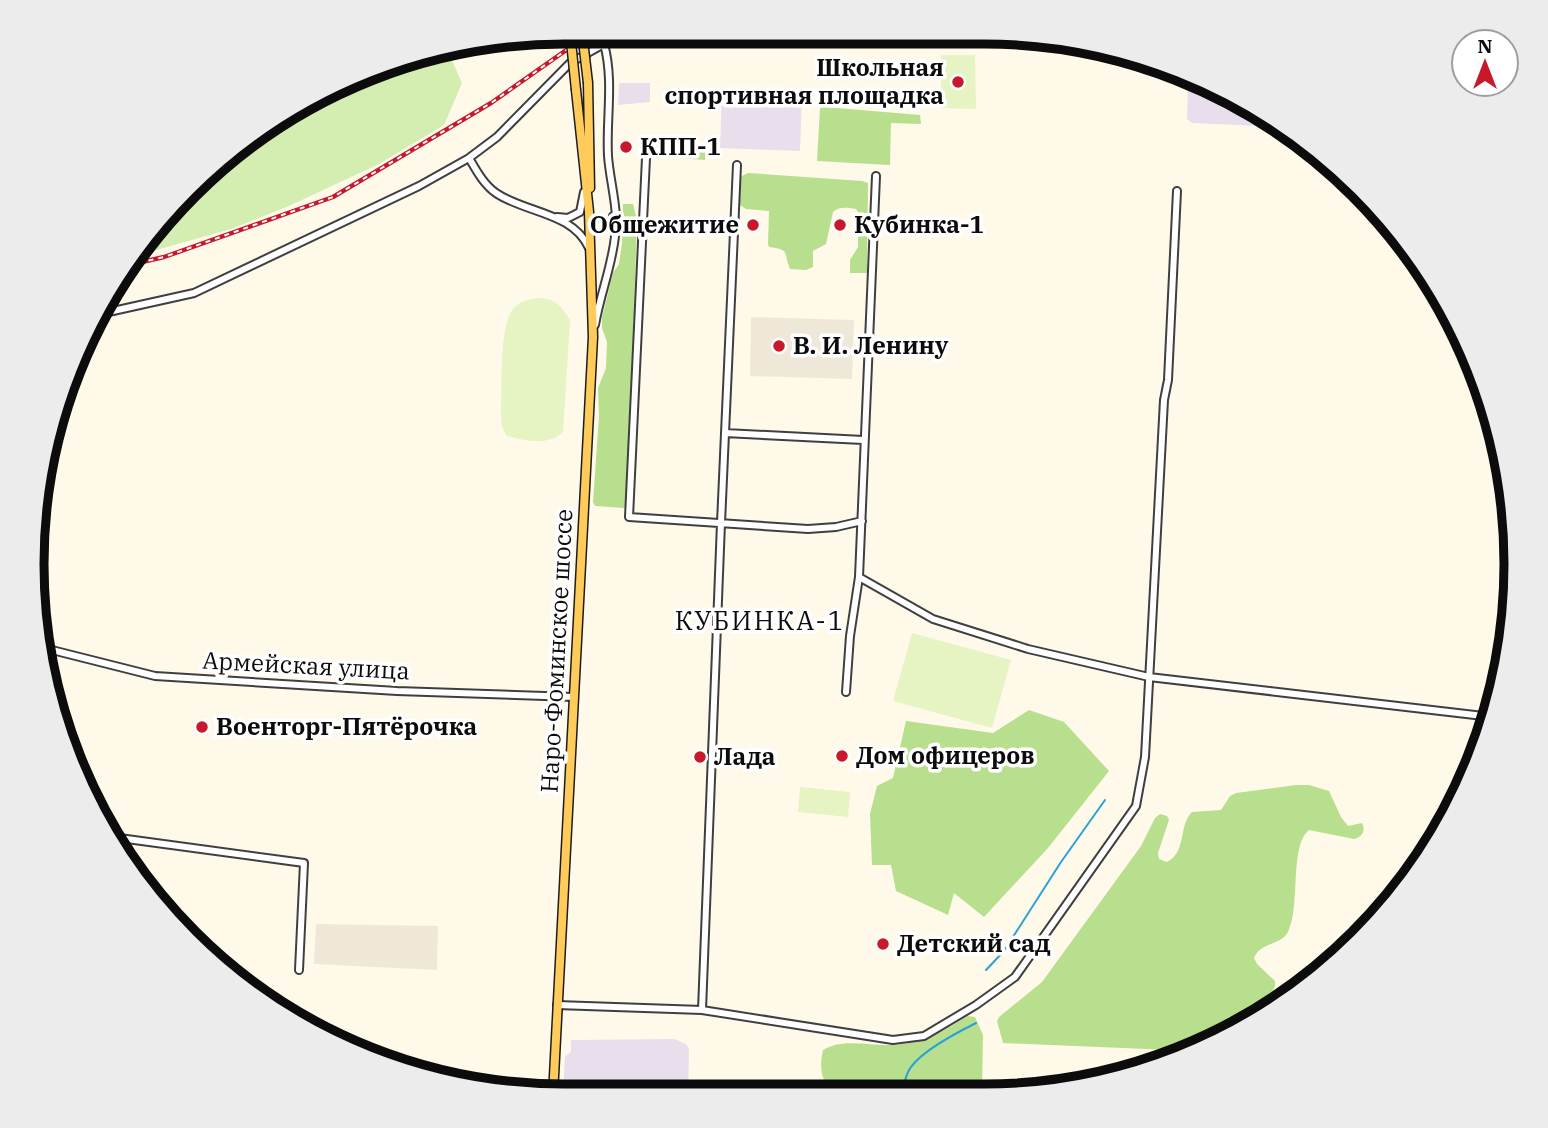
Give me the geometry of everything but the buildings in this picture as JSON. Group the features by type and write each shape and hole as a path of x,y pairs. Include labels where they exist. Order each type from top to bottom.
{"main road":[{"name":"Наро-Фоминское шоссе","path":"554,1084 593,337 589,210 571,44"},
{"name":"Наро-Фоминское шоссе","path":"583,44 591,145 589,210"}],"street":[{"path":"109,312 194,293 419,186 469,158 528,108 552,78 569,63 604,44 609,65 608,155 617,222 593,337"},
{"path":"469,158 494,192 552,217 580,234 592,255"},
{"path":"646,158 629,517 808,529 836,527 862,521"},
{"path":"702,1010 737,165"},
{"path":"846,692 849,636 859,577 876,176"},
{"path":"552,217 568,218 580,212 585,180"},
{"path":"557,1005 702,1010 893,1040 924,1036 976,1005 1014,977 1136,806 1145,757 1177,191"},
{"path":"589,210 596,226 607,227 613,220 615,207"},
{"path":"725,433 863,440"},
{"path":"859,577 933,619 1028,649 1149,677 1482,716"},
{"name":"Армейская улица","path":"51,650 155,676 397,691 574,696"},
{"path":"122,838 304,863 299,970"}],"shaded area":[{"path":"619,83 650,83 650,102 618,105"},
{"path":"1188,85 1265,126 1192,123 1187,119"},
{"path":"722,93 802,96 800,151 720,148"},
{"path":"751,317 854,320 852,379 750,376"},
{"path":"316,924 438,926 437,970 314,964"},
{"path":"674,1039 686,1044 689,1049 688,1084 564,1084 565,1056 571,1052 571,1040"}],"green space":[{"name":"Школьная спортивная площадка","path":"941,55 975,55 976,109 941,108"},
{"path":"450,57 462,83 444,125 379,164 289,206 231,229 147,253 196,196 247,151 275,131 334,97 365,83 429,61"},
{"path":"820,108 920,115 921,124 891,123 890,165 817,161"},
{"path":"671,139 700,144 706,153 705,160 653,156 652,149"},
{"path":"748,173 868,183 867,273 850,273 850,260 858,247 858,212 856,209 847,208 833,212 826,244 813,251 813,267 806,270 790,269 783,251 769,247 769,211 746,209 740,205 740,177"},
{"path":"623,204 633,204 637,220 628,505 624,508 595,506 593,502 599,417 598,388 606,368 607,342 602,318 613,273 619,264"},
{"path":"537,298 556,303 570,320 563,432 544,441 507,436 502,427 501,416 505,329 513,309 518,304"},
{"path":"912,633 1011,660 992,728 893,701"},
{"path":"1029,710 1064,722 1109,771 1048,848 984,917 954,893 948,915 896,891 891,865 872,865 870,814 877,786 893,778 906,721 993,733"},
{"path":"1309,785 1329,791 1348,826 1362,823 1363,826 1361,835 1354,839 1309,830 1303,838 1297,863 1292,921 1288,932 1281,940 1261,949 1254,958 1275,981 1275,987 1266,1001 1214,1031 1170,1050 1003,1043 997,1021 999,1017 1042,982 1141,846 1155,818 1160,814 1167,816 1169,820 1158,853 1159,859 1167,862 1177,852 1185,824 1192,812 1221,810 1230,796 1236,793"},
{"path":"800,787 850,792 848,817 798,812"},
{"path":"967,1016 975,1017 983,1035 982,1084 825,1083 821,1068 823,1050 831,1046 848,1043 892,1045 912,1042 941,1032"}],"waterway":[{"path":"986,970 1004,951 1061,862 1105,800"},
{"path":"903,1084 912,1065 919,1058 976,1023"}],"railway":[{"path":"140,263 164,257 333,197 491,103 575,44"}],"place":[{"name":"Школьная спортивная площадка","path":"958,82"},
{"name":"КПП-1","path":"626,147"},
{"name":"Общежитие","path":"753,225"},
{"name":"Кубинка-1","path":"840,225"},
{"name":"В. И. Ленину","path":"779,346"},
{"name":"Военторг-Пятёрочка","path":"202,727"},
{"name":"Дом офицеров","path":"842,756"},
{"name":"Лада","path":"700,757"},
{"name":"Детский сад","path":"883,944"}],"district":[{"name":"КУБИНКА-1","path":"760,621"}]}
